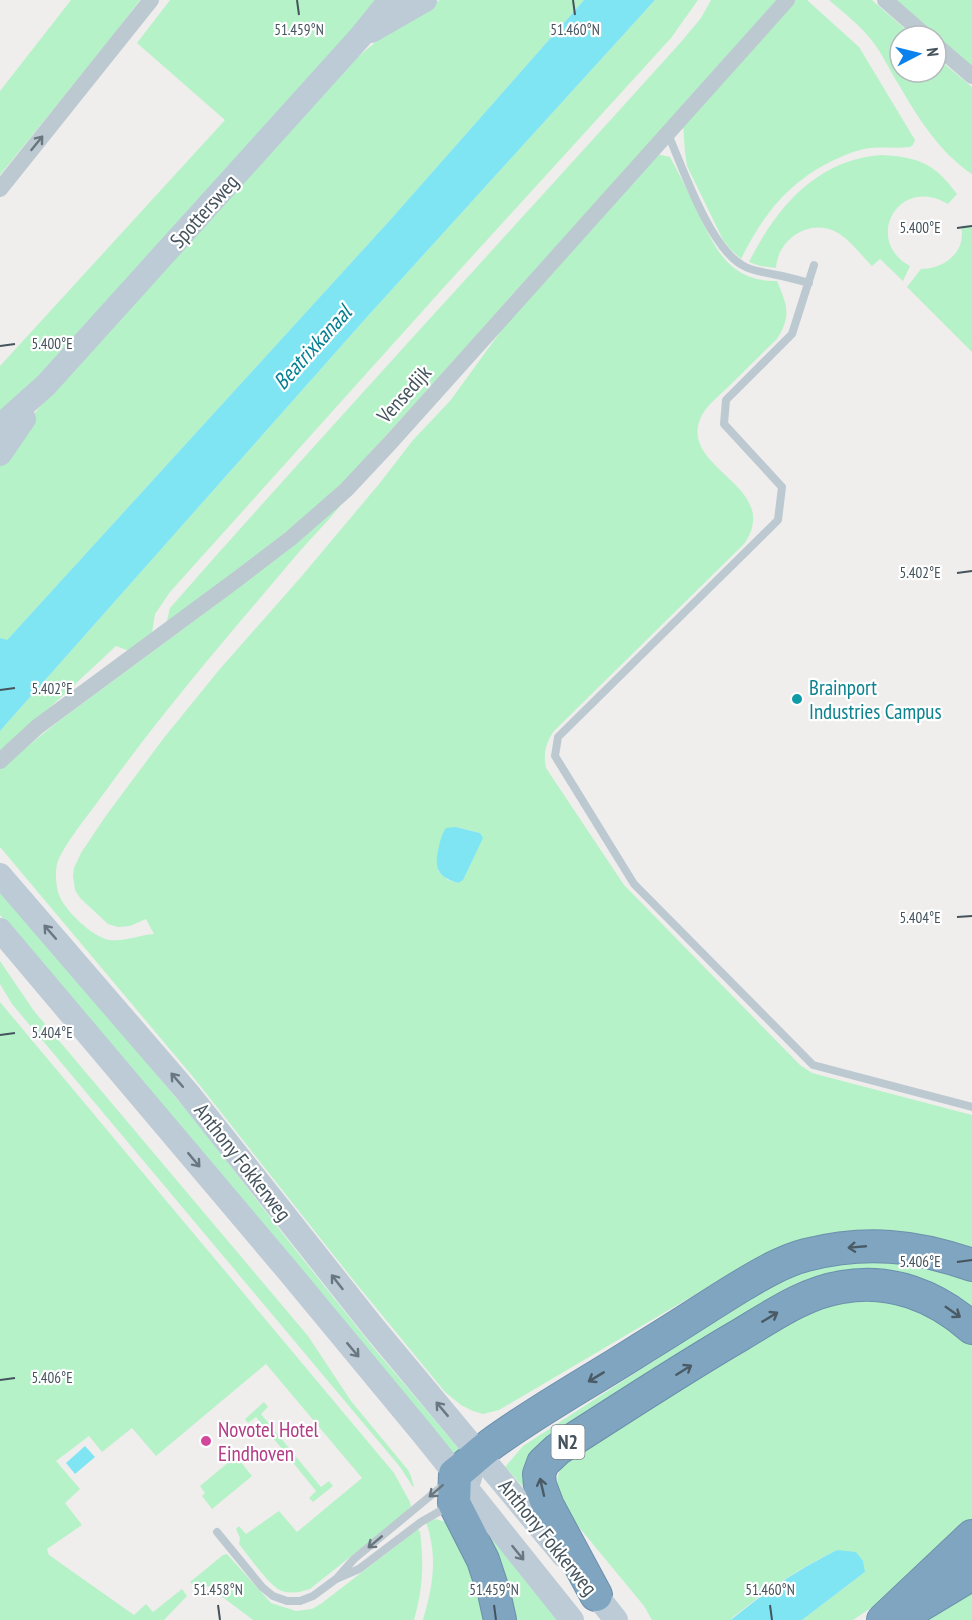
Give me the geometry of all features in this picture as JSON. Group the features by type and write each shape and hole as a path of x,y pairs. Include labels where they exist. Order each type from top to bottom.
{"highway":[{"name":"N2","path":"480,1454 489,1445 537,1413 706,1307 780,1265 840,1248 898,1246 953,1258 972,1265"},
{"name":"N2","path":"596,1595 548,1506 540,1485 539,1474 543,1463 558,1449 784,1309 804,1298 832,1289 868,1285 906,1290 939,1303 972,1328"},
{"path":"480,1454 460,1490 494,1593 500,1620"},
{"path":"883,1620 972,1536"},
{"path":"896,1620 972,1574"}],"main road":[{"name":"Spottersweg","path":"0,429 46,385 361,36 390,0"},
{"name":"Spottersweg","path":"361,36 425,0"},
{"name":"Spottersweg","path":"0,454 46,385"},
{"name":"Anthony Fokkerweg","path":"0,875 188,1093 374,1328 616,1620"},
{"name":"Anthony Fokkerweg","path":"0,930 274,1254 460,1490 572,1620"}],"street":[{"path":"0,189 151,0"},
{"name":"Vensedijk","path":"0,761 38,727 291,538 346,490 787,0"},
{"path":"885,0 912,24"},
{"path":"948,55 972,76"}],"lane":[{"path":"668,134 702,212 729,256 743,266 758,272 809,282"},
{"path":"814,265 792,334 726,400 724,424 782,488 778,520 558,737 555,756 634,884 813,1065 972,1107"},
{"path":"217,1532 262,1587 273,1596 287,1601 300,1601 313,1596 336,1579 354,1559 460,1490"},
{"path":"336,1579 359,1569 460,1490"}],"green space":[{"path":"71,0 140,0 0,175 0,91"},
{"path":"170,0 382,0 0,420 0,366 225,120 137,43"},
{"path":"440,0 584,0 391,219 6,641 0,638 0,464 23,427 346,67 391,30"},
{"path":"655,0 698,0 671,38 170,592 155,614 152,633 129,651 116,646 0,754 0,731 367,317"},
{"path":"711,0 778,0 347,479 294,526 166,624 170,608 681,42 701,18"},
{"path":"794,0 807,0 859,47 915,140 910,147 870,148 852,152 803,179 778,201 758,228 741,259 723,240 687,166 683,124"},
{"path":"829,0 872,0 899,24 888,24 888,66 868,36"},
{"path":"897,0 972,0 972,67 948,46 948,24 924,24"},
{"path":"948,67 972,87 972,174 960,166 940,145 914,110 899,84 948,84"},
{"path":"656,154 670,157 711,239 726,261 747,276 777,281 786,310 782,331 777,339 707,407 697,433 703,449 714,464 741,491 751,506 753,524 744,544 554,731 546,748 546,768 624,885 800,1065 812,1073 972,1115 972,1260 799,1242 752,1261 499,1410 483,1414 461,1405 445,1392 194,1078 0,847 0,769 55,724 210,609 345,500 174,702 125,764 60,856 56,872 59,895 67,908 88,929 109,940 154,934 146,919 130,926 118,927 108,924 80,898 75,890 73,876 81,853 163,739 219,670 379,484 413,440 450,401 522,302","holes":["456,827 480,833 458,883 448,880 438,871"]},
{"path":"882,155 916,160 925,164 941,176 957,194 948,204 930,197 914,198 902,204 893,214 888,227 889,242 896,255 910,266 903,281 880,259 872,266 847,240 827,229 807,229 789,240 778,258 776,268 749,262 772,223 786,205 818,176 859,159"},
{"path":"972,225 972,352 907,287 921,269 938,266 952,257 961,244 961,226"},
{"path":"0,890 194,1119 372,1346 466,1457 461,1462 0,915"},
{"path":"0,961 34,1011 308,1336 351,1401 408,1470 414,1487 400,1467 12,1004 0,984"},
{"path":"0,1002 394,1473 410,1502 411,1506 404,1514 310,1589 293,1592 277,1588 265,1577 239,1544 240,1538 236,1529 239,1526 246,1534 279,1511 297,1532 362,1478 266,1364 156,1456 132,1428 102,1452 89,1436 56,1461 80,1489 65,1503 82,1525 47,1549 49,1555 134,1615 146,1604 153,1612 182,1589 187,1596 164,1620 0,1620"},
{"path":"897,1254 972,1272 972,1321 954,1306 811,1286 526,1490 505,1467 523,1446 768,1288 807,1269"},
{"path":"880,1293 972,1337 972,1526 893,1593 853,1620 802,1620 865,1572 837,1550 782,1581 744,1608 732,1620 652,1620 644,1606 564,1509 557,1485 559,1473 566,1460 572,1453 807,1305"},
{"path":"264,1402 268,1407 261,1414 321,1487 329,1481 333,1486 313,1502 309,1498 316,1491 256,1417 248,1423 245,1419"},
{"path":"236,1456 252,1476 212,1509 202,1496 205,1493 200,1486"},
{"path":"436,1519 452,1524 461,1538 489,1620 423,1620 433,1571 432,1547 426,1522"},
{"path":"481,1525 558,1620 515,1620"},
{"path":"418,1529 422,1576 414,1620 253,1620 208,1586 197,1589 190,1582 227,1554 271,1603 296,1611 312,1609"},
{"path":"972,1592 972,1620 927,1620"}],"water":[{"name":"Beatrixkanaal","path":"584,0 655,0 367,317 0,731 0,638 7,640 391,219"},
{"path":"456,827 480,833 483,838 463,880 458,883 442,875 437,863 439,845 444,831 446,828"},
{"path":"85,1446 95,1457 75,1474 66,1463"},
{"path":"837,1550 856,1552 863,1561 865,1572 802,1620 732,1620 782,1582"}],"place":[{"name":"Brainport Industries Campus","path":"797,699"},
{"name":"Novotel Hotel Eindhoven","path":"206,1441"}]}
